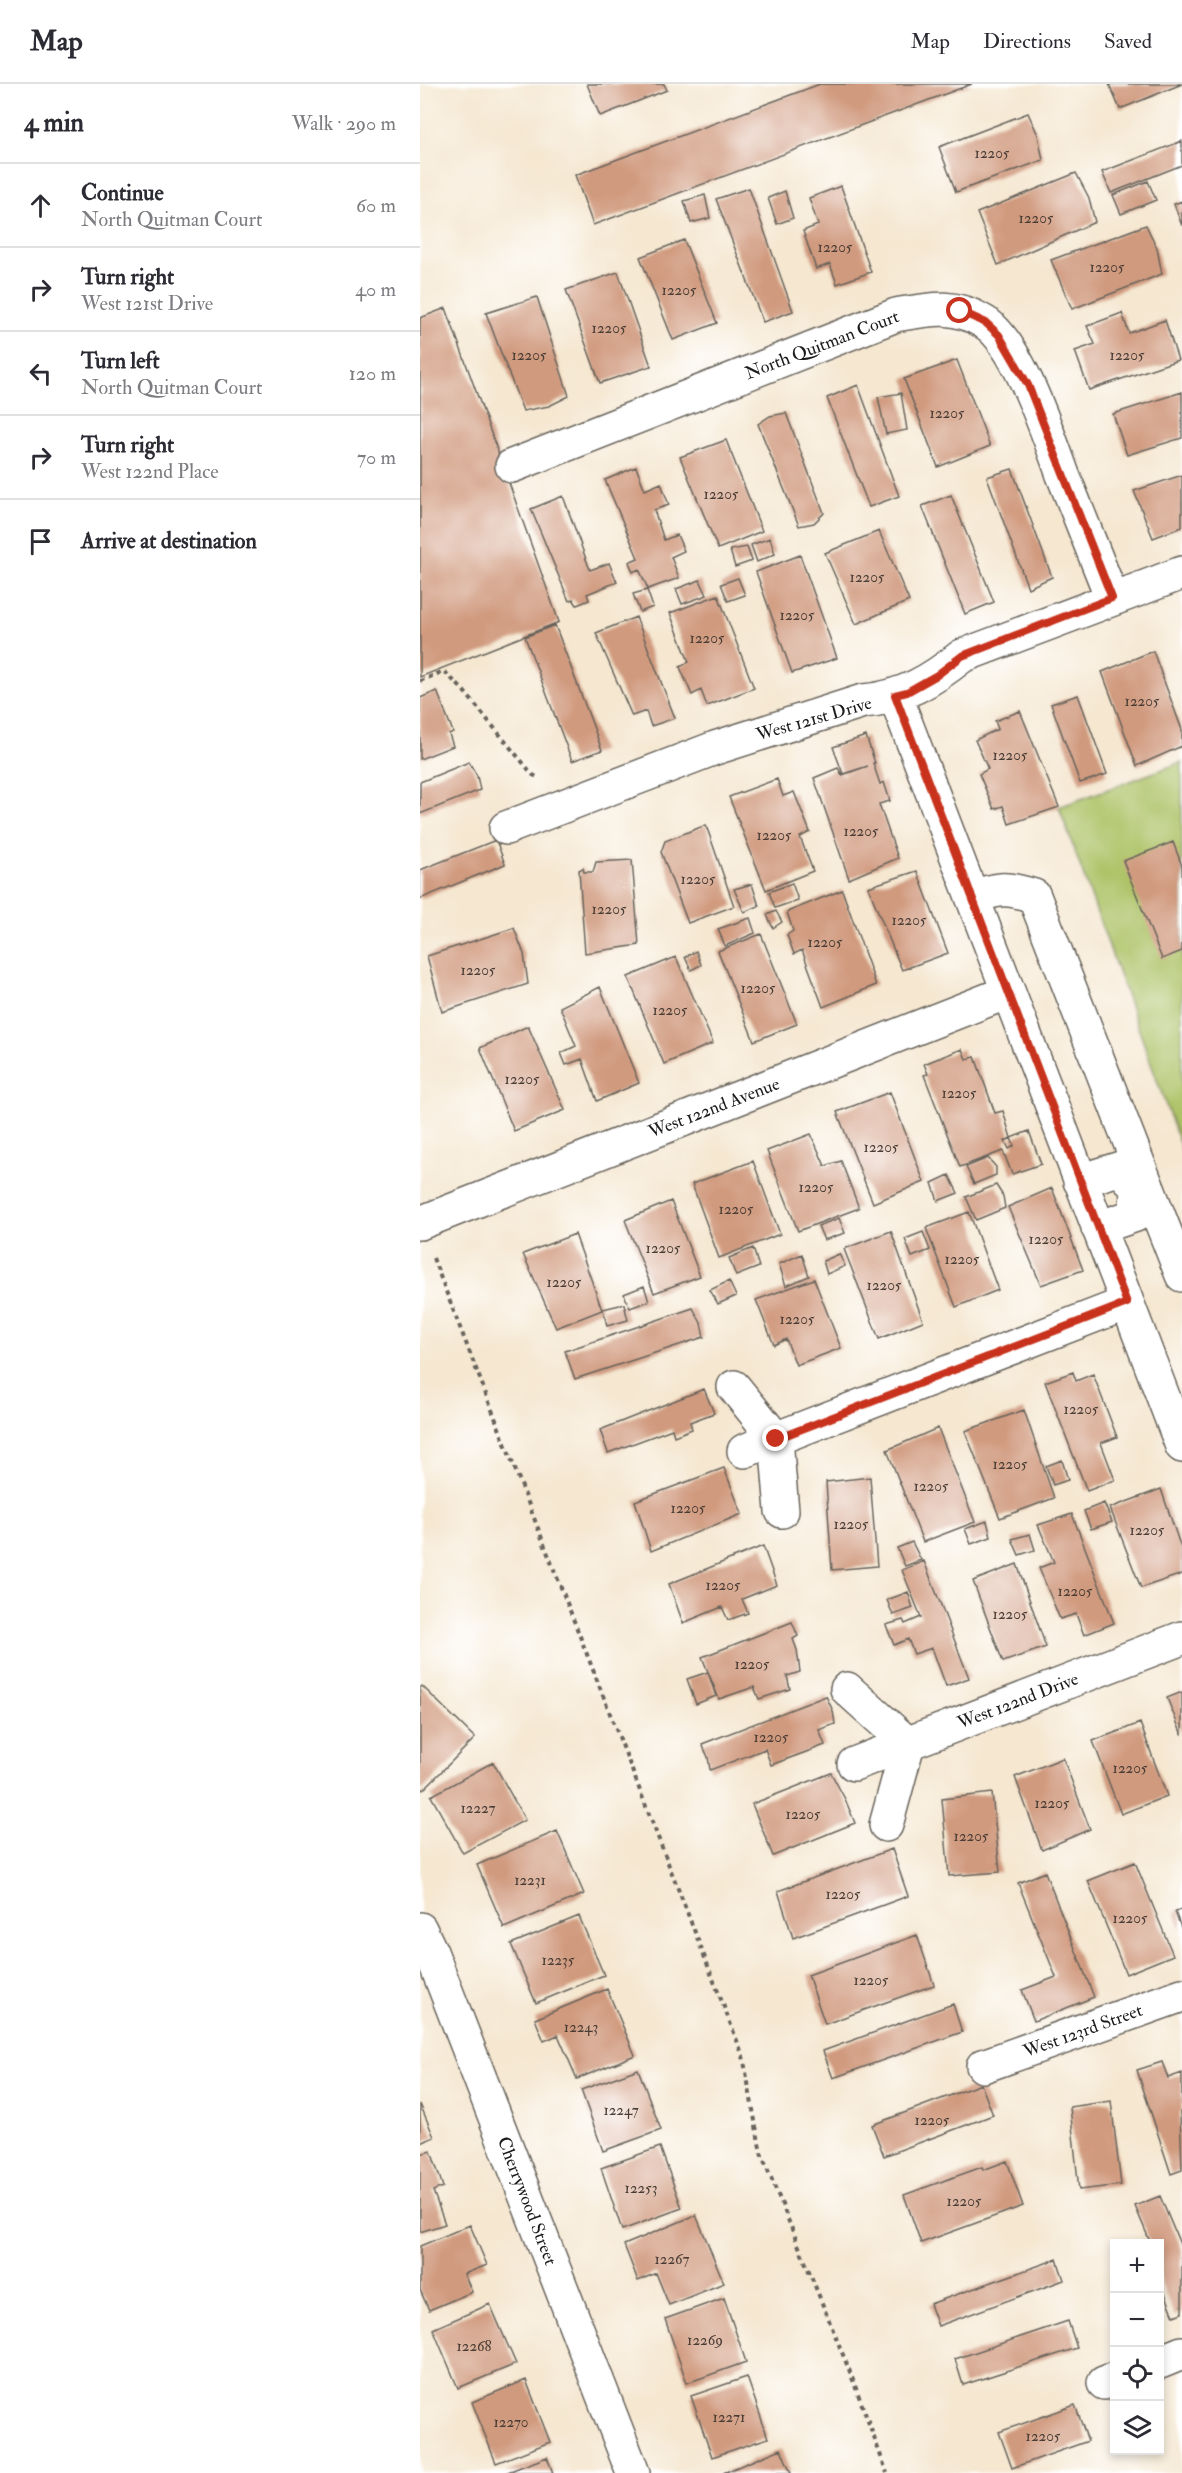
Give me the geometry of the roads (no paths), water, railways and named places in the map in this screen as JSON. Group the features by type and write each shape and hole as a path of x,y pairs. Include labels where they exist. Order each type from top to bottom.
{"street":[{"name":"North Quitman Court","path":"512,466 896,315 941,308 960,311 986,323 999,335 1028,385 1112,598"},
{"name":"West 121st Drive","path":"506,828 716,748 863,701 883,699 907,692 937,675 962,656 1182,573"},
{"path":"895,695 1182,1443"},
{"path":"972,897 1000,888 1014,889 1034,896 1142,1188 1182,1275"},
{"name":"West 122nd Avenue","path":"420,1223 1008,992"},
{"path":"1080,1181 1121,1168 1142,1188"},
{"path":"1098,1228 1136,1215 1142,1188"},
{"path":"744,1451 1127,1303"},
{"path":"734,1387 776,1439 782,1511"},
{"name":"West 122nd Drive","path":"854,1764 1182,1638"},
{"path":"847,1689 908,1743 886,1825"},
{"name":"Cherrywood Street","path":"420,1929 432,1952 633,2473"},
{"name":"West 123rd Street","path":"983,2066 1182,1995"},
{"path":"1164,2360 1182,2353"}]}
